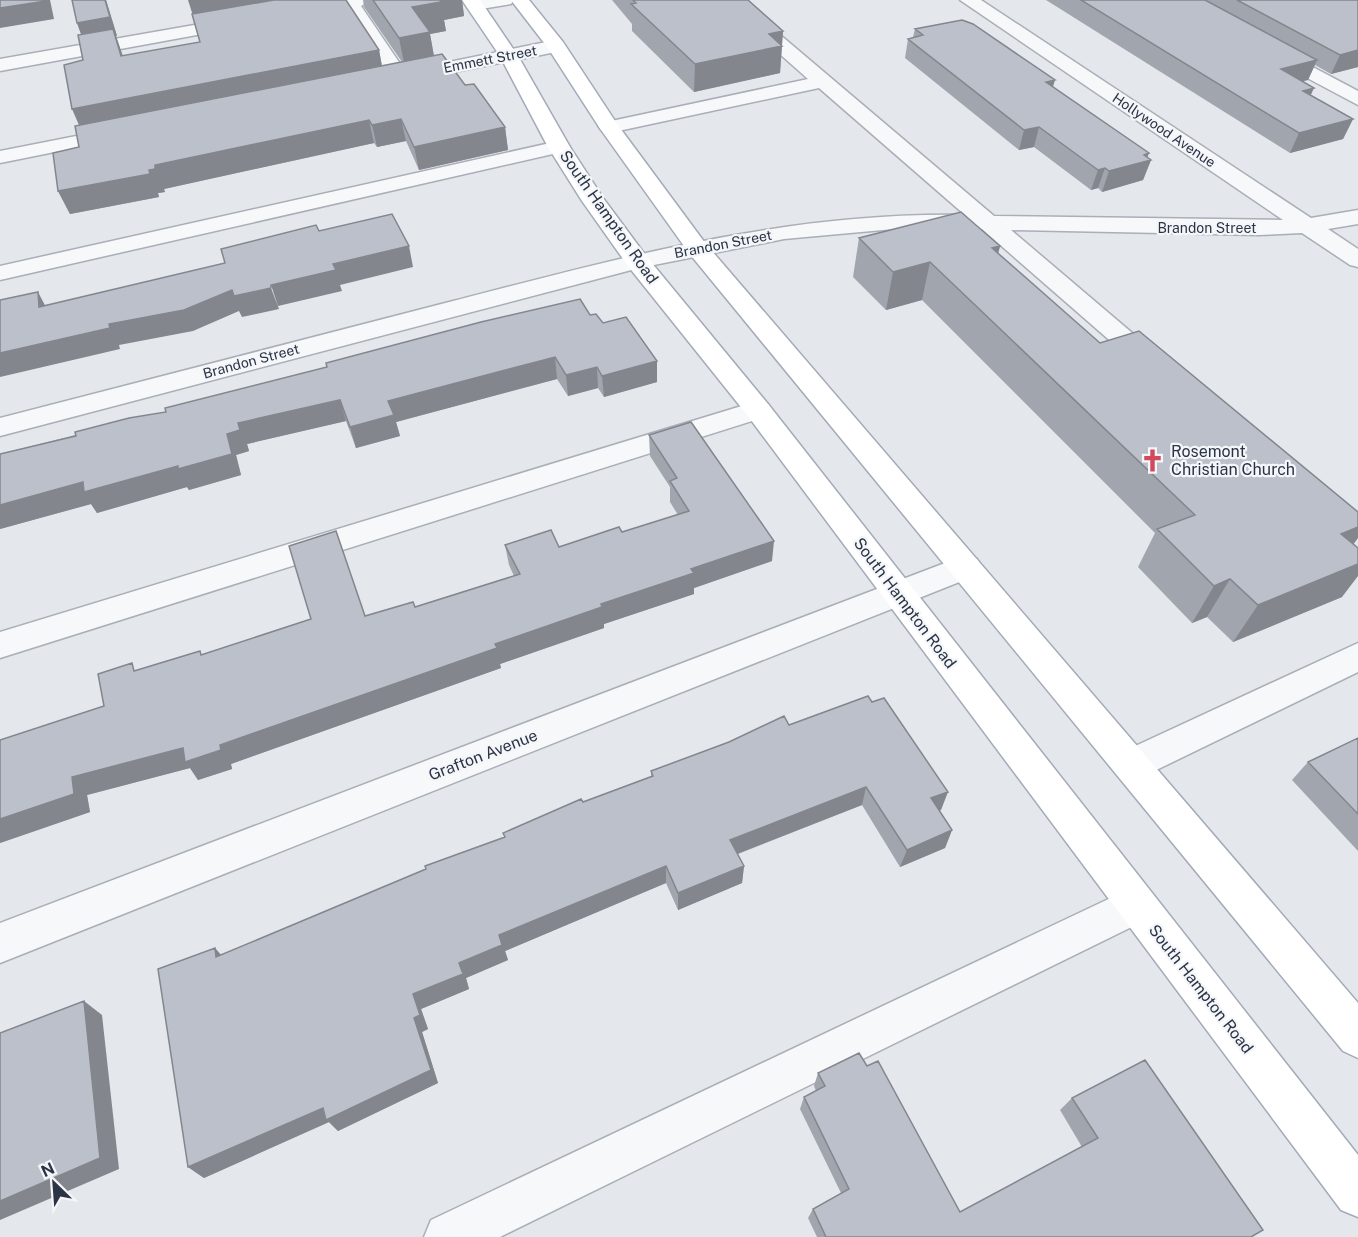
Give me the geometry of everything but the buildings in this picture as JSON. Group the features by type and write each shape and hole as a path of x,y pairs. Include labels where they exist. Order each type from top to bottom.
{"main road":[{"path":"520,0 556,46 609,127 697,248 1358,1036"},
{"name":"South Hampton Road","path":"473,3 509,56 559,147 593,201 637,261 758,410 897,595 1358,1193"}],"street":[{"path":"473,3 505,0"},
{"path":"728,0 1176,384"},
{"name":"Hollywood Avenue","path":"969,0 1358,260"},
{"path":"280,15 356,1 399,77"},
{"path":"0,65 256,19"},
{"path":"1259,44 1358,99"},
{"name":"Emmett Street","path":"376,82 556,46"},
{"path":"609,127 825,81"},
{"path":"0,157 141,129"},
{"path":"0,273 559,147"},
{"name":"Brandon Street","path":"0,427 637,261 795,231 905,221 986,221 1185,229 1307,226 1358,217"},
{"path":"0,645 758,410"},
{"name":"Grafton Avenue","path":"0,943 966,567"},
{"path":"1131,765 1358,657"},
{"path":"448,1237 1136,905"}],"place":[{"name":"Rosemont Christian Church","path":"1153,460"}]}
